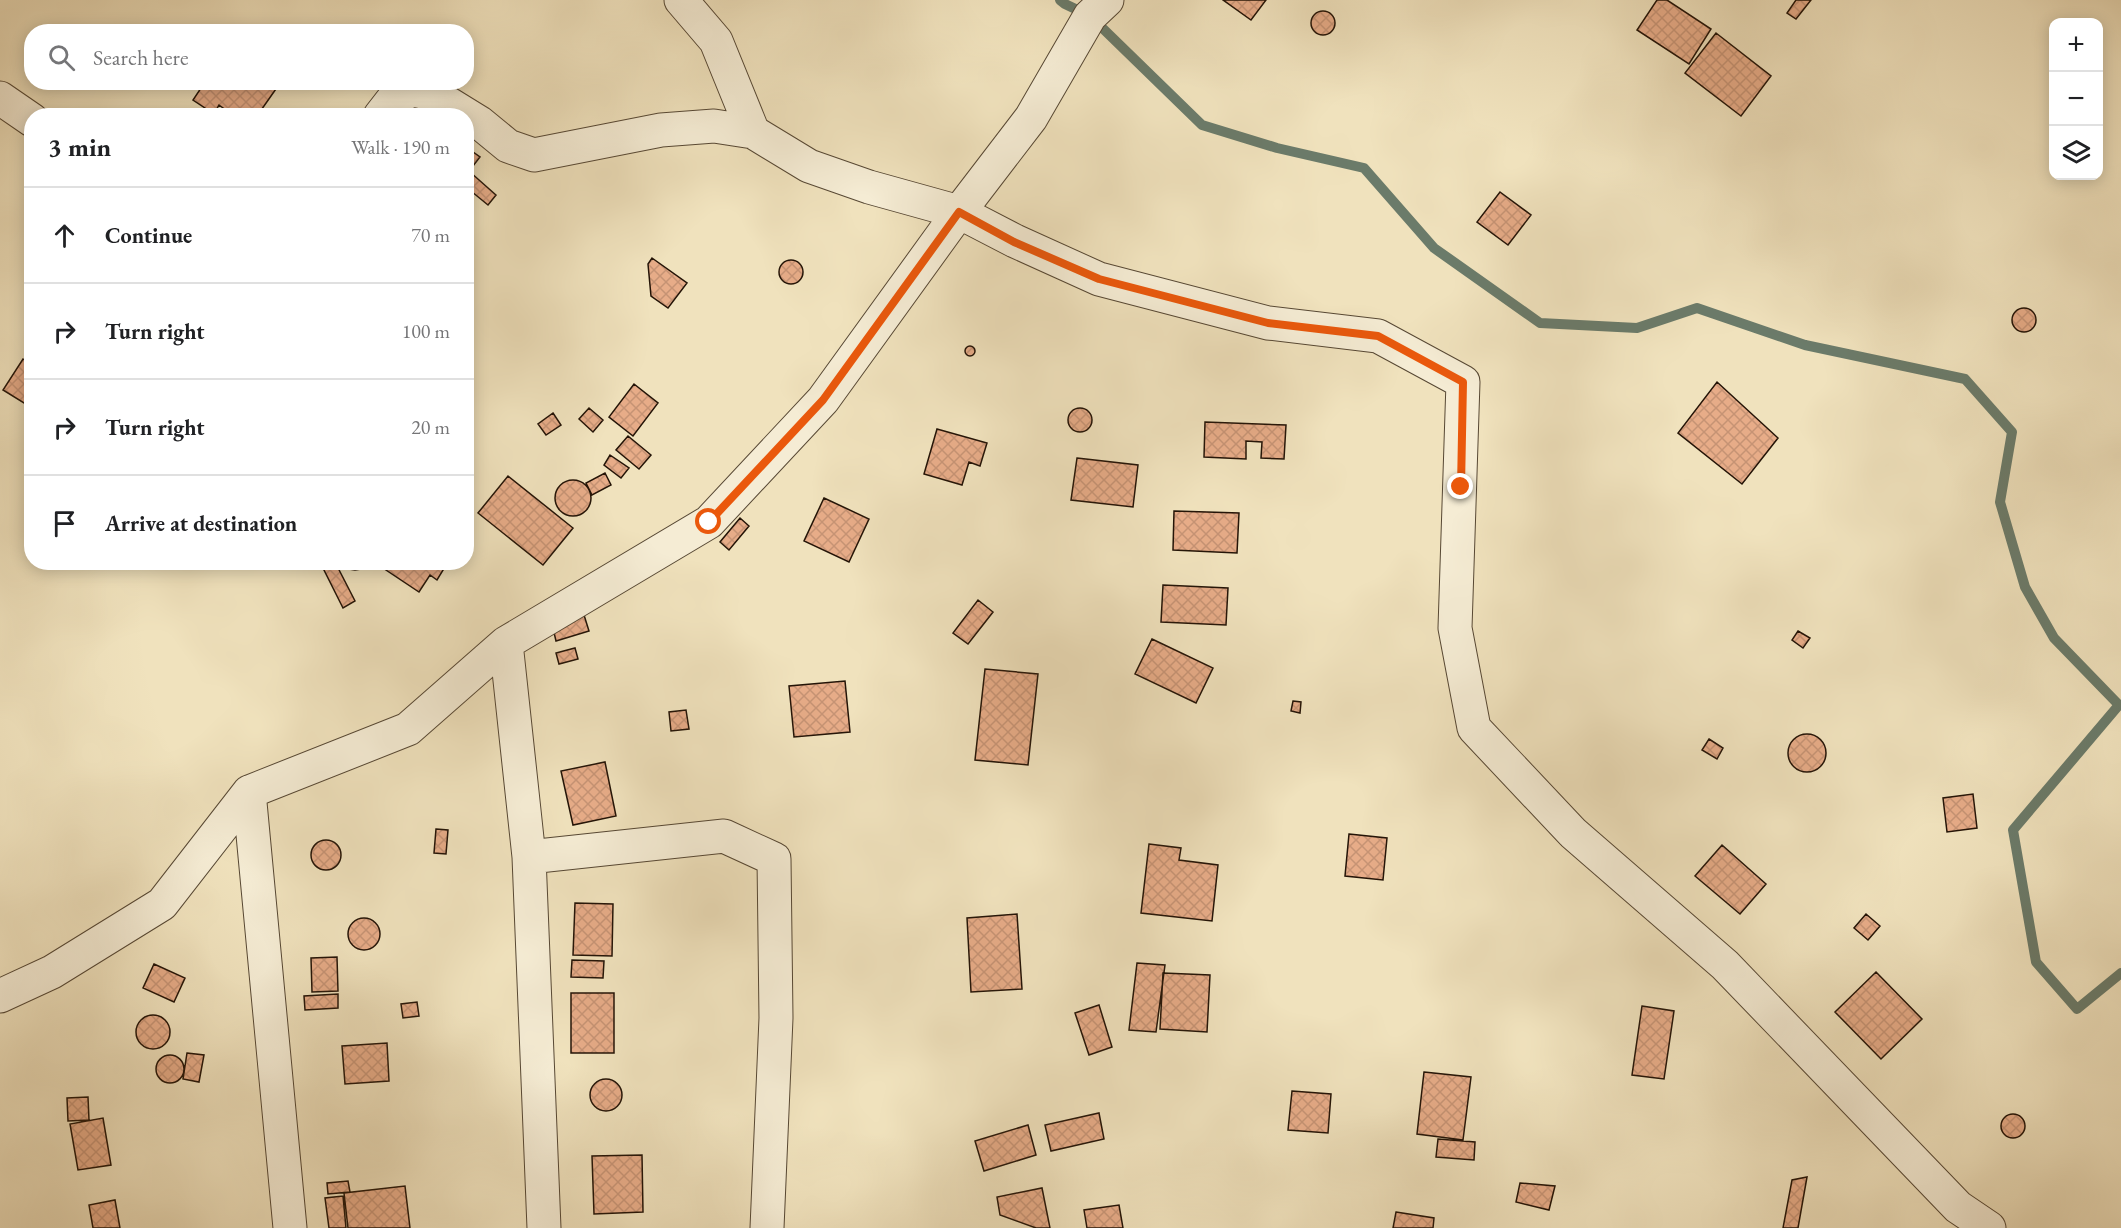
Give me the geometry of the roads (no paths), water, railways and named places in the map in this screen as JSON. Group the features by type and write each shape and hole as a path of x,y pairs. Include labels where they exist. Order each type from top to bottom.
{"street":[{"path":"681,0 716,41 753,132"},
{"path":"0,996 52,972 162,904 249,792 408,729 506,643 709,522 823,400 959,212 1031,118 1090,16 1107,0"},
{"path":"386,108 394,98 413,90 433,94 456,108"},
{"path":"0,98 24,114"},
{"path":"474,119 508,146 534,155 661,130 714,126 753,132 809,166 869,187 959,212 1014,242 1099,279 1268,323 1378,336 1463,382 1455,628 1474,728 1573,833 1725,965 1958,1207 1989,1228"},
{"path":"506,643 530,857 544,1228"},
{"path":"249,792 290,1228"},
{"path":"530,857 724,836 774,859 776,1018 767,1228"}],"waterway":[{"path":"1060,0 1090,16 1202,125 1277,148 1364,168 1434,248 1540,323 1637,328 1697,308 1805,345 1965,379 2012,432 2000,502 2025,587 2054,638 2119,705 2013,830 2036,962 2077,1009 2121,973"}]}
